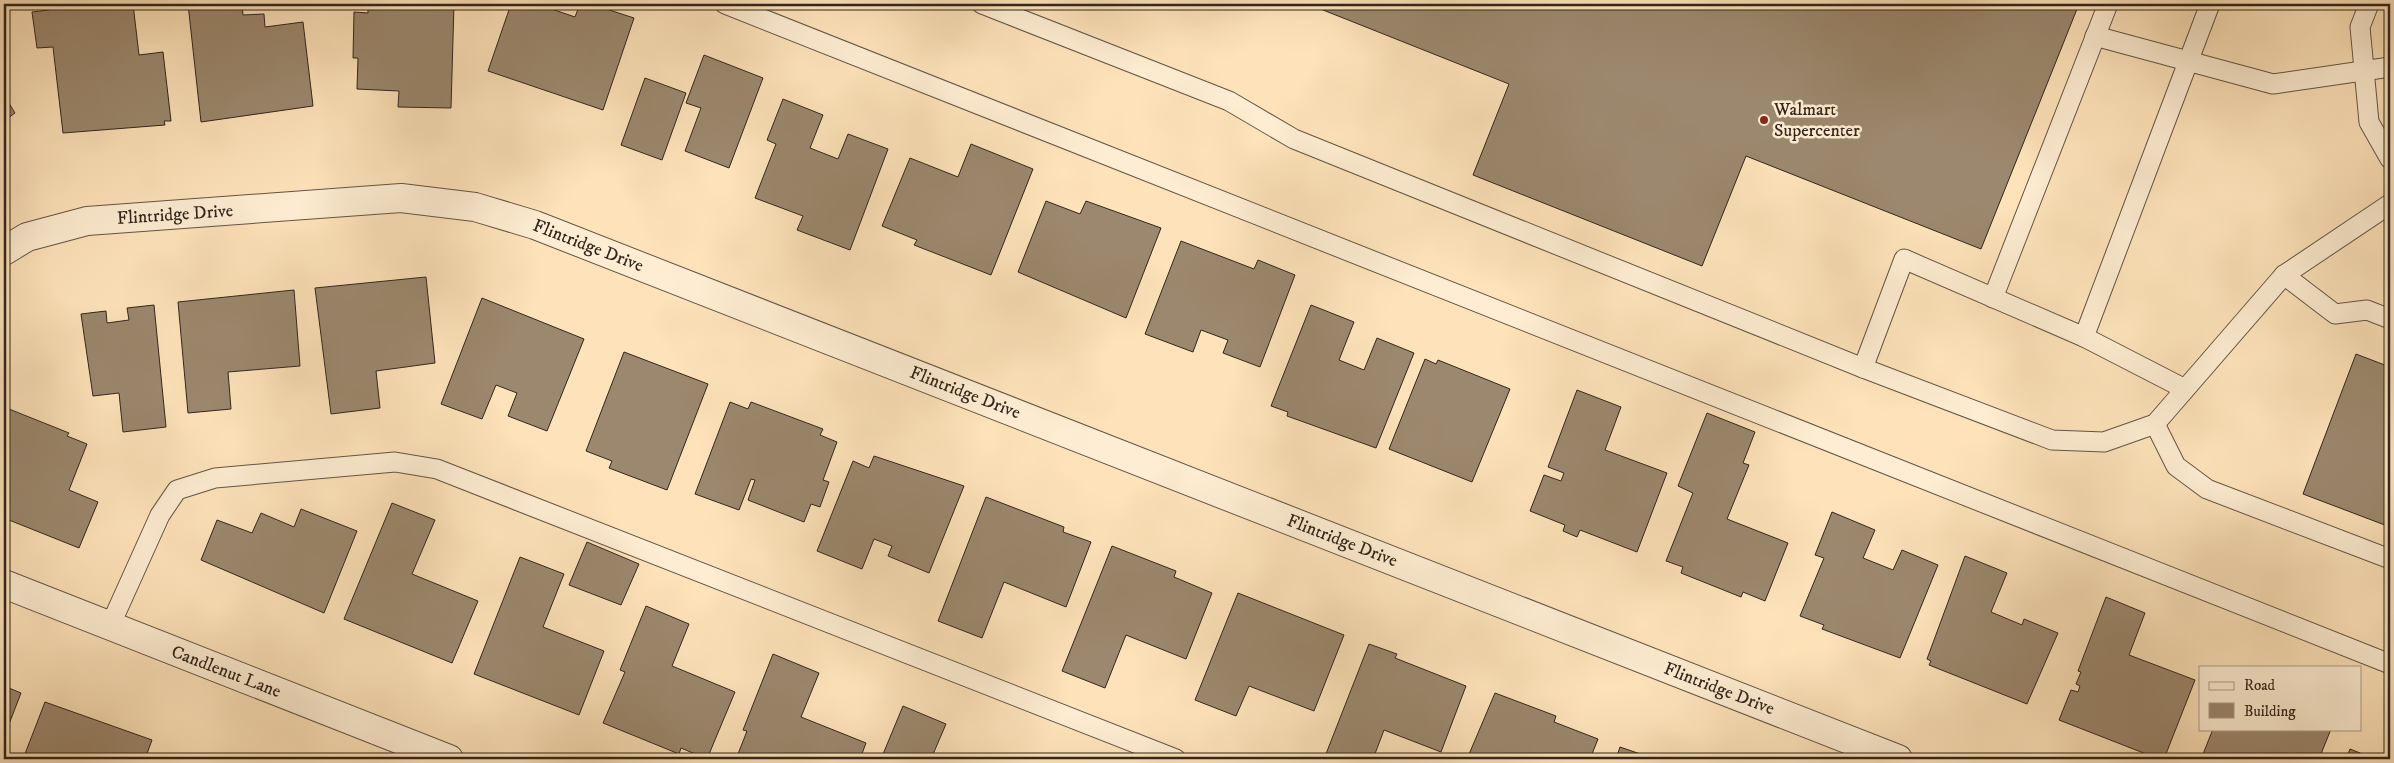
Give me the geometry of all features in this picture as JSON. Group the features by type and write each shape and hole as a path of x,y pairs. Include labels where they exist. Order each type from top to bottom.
{"street":[{"name":"Flintridge Drive","path":"4,251 27,237 87,221 400,198 475,208 535,225 1898,759"},
{"name":"Candlenut Lane","path":"4,584 449,759"}],"lane":[{"path":"725,4 2390,664"},
{"path":"982,4 1229,101 1294,139 1863,368 2052,440 2104,442 2155,424 2284,275 2390,204"},
{"path":"1993,298 2108,4"},
{"path":"2084,337 2210,4"},
{"path":"2369,4 2360,27 2369,122 2390,159"},
{"path":"2096,36 2273,84 2364,70 2390,68"},
{"path":"1863,368 1904,259 2084,337 2185,389"},
{"path":"2284,275 2335,314 2366,310 2390,319"},
{"path":"2155,424 2176,466 2207,489 2390,559"},
{"path":"110,626 160,515 177,490 215,478 396,462 437,469 1176,759"}],"building":[{"path":"48,4 133,4 139,55 163,52 171,121 164,121 165,125 63,133 53,47 37,48 32,12 49,10"},
{"path":"188,4 242,4 243,15 264,14 265,27 303,22 313,106 201,122"},
{"path":"368,4 454,4 451,108 398,107 399,91 357,89 358,58 353,58 354,12 368,13"},
{"path":"511,4 537,4 575,17 580,4 591,4 634,18 603,110 488,71"},
{"name":"Walmart Supercenter","path":"1308,4 2079,4 1981,249 1746,156 1702,266 1473,175 1509,84"},
{"path":"704,55 763,78 729,168 685,151 701,108 686,103"},
{"path":"645,78 686,93 662,160 621,145"},
{"path":"4,95 15,113 4,121"},
{"path":"783,99 823,115 810,148 838,159 848,134 888,149 850,250 797,230 803,216 755,198 776,144 767,140"},
{"path":"971,144 1033,169 991,275 914,245 917,240 882,226 910,158 958,177"},
{"path":"1046,201 1080,214 1086,201 1161,228 1126,318 1018,272"},
{"path":"1181,241 1254,269 1258,260 1295,275 1260,367 1223,353 1228,340 1201,330 1193,352 1145,334"},
{"path":"426,277 435,363 376,371 380,408 331,414 315,288"},
{"path":"294,290 300,366 228,372 231,409 188,413 178,302"},
{"path":"482,298 584,339 547,431 508,416 517,393 496,385 482,419 441,404"},
{"path":"154,305 166,427 123,432 119,393 93,396 81,314 106,311 107,323 129,320 127,308"},
{"path":"1311,305 1354,322 1339,360 1364,370 1377,338 1414,353 1376,448 1287,416 1288,412 1271,406"},
{"path":"624,352 708,384 667,490 609,468 612,461 586,451"},
{"path":"2356,354 2390,367 2390,527 2303,494"},
{"path":"1425,359 1436,364 1438,360 1510,389 1472,482 1389,449"},
{"path":"1577,390 1621,407 1605,450 1667,473 1637,552 1580,530 1577,537 1563,531 1565,525 1530,511 1544,475 1561,481 1564,473 1548,467"},
{"path":"730,402 748,409 751,402 823,429 820,435 837,442 823,480 829,482 820,507 811,504 804,522 748,500 755,480 751,479 739,510 695,494"},
{"path":"9,409 69,433 67,436 87,444 69,490 98,502 79,548 4,518 4,422"},
{"path":"1707,413 1755,432 1743,463 1749,465 1727,519 1788,543 1765,601 1743,592 1741,597 1681,573 1683,567 1666,561 1693,493 1678,486"},
{"path":"874,456 964,486 929,573 888,556 892,546 874,539 862,569 817,551 853,461 869,468"},
{"path":"986,497 1064,527 1063,532 1091,542 1066,607 1004,582 982,638 938,621"},
{"path":"392,503 435,520 412,574 478,601 452,663 344,619"},
{"path":"301,509 357,531 324,613 201,560 217,520 252,533 261,513 294,527"},
{"path":"1832,512 1875,530 1863,558 1893,570 1902,550 1938,565 1900,658 1822,629 1824,625 1800,616 1824,558 1815,555"},
{"path":"587,542 639,564 621,605 569,585"},
{"path":"1112,546 1176,571 1174,577 1212,593 1186,659 1126,635 1105,688 1062,671"},
{"path":"1965,556 2007,573 1991,612 2022,625 2024,619 2058,633 2027,704 1929,665 1931,661 1927,659"},
{"path":"520,557 564,574 543,627 604,651 579,715 474,674"},
{"path":"1238,593 1344,635 1314,711 1249,686 1236,716 1195,700"},
{"path":"2106,597 2145,613 2129,655 2195,680 2164,759 2159,759 2059,720 2071,690 2078,692 2080,686 2076,684 2081,672 2078,671"},
{"path":"646,606 689,624 672,666 735,692 707,759 681,748 679,754 603,723 625,672 620,670"},
{"path":"1369,644 1397,654 1395,658 1466,686 1441,752 1384,730 1373,759 1324,759"},
{"path":"773,654 819,673 801,717 866,743 860,759 736,759 747,731 743,730"},
{"path":"4,686 21,693 4,737"},
{"path":"1495,693 1556,716 1554,722 1598,739 1590,759 1467,759"},
{"path":"45,702 152,740 145,759 23,759"},
{"path":"903,706 946,724 931,759 881,759"},
{"path":"2213,730 2331,730 2319,759 2201,759"},
{"path":"1620,747 1655,759 1616,759"},
{"path":"2350,749 2375,759 2346,759"}],"place":[{"name":"Walmart Supercenter","path":"1764,120"}]}
